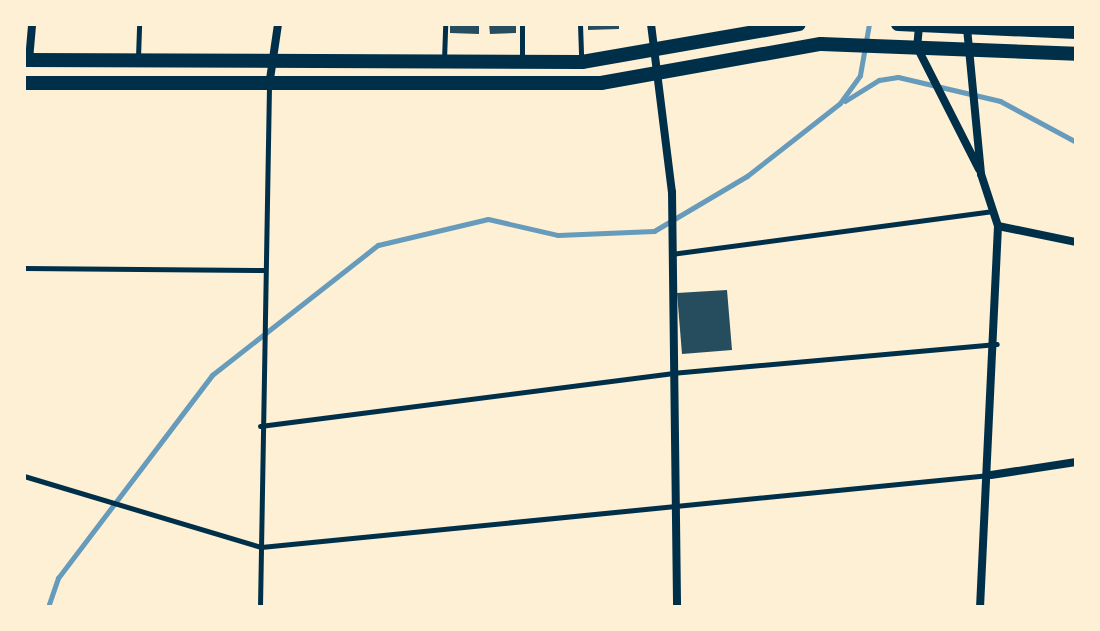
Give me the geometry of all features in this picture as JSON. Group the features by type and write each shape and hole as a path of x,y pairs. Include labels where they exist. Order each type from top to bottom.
{"main road":[{"path":"27,60 270,65 582,62 655,53 799,24"},
{"path":"898,24 1047,28 1076,32"},
{"path":"24,83 269,87 523,86 657,75 829,44 1076,54"}],"street":[{"path":"27,60 32,24"},
{"path":"269,87 278,24"},
{"path":"651,24 672,192 670,254 677,607"},
{"path":"919,26 917,47 954,126 981,174"},
{"path":"967,28 965,50 981,174 998,226 991,475 980,607"},
{"path":"998,226 1076,242"},
{"path":"991,475 1076,462"}],"lane":[{"path":"138,62 139,24"},
{"path":"444,65 445,24"},
{"path":"522,24 522,64"},
{"path":"580,24 582,62"},
{"path":"260,607 259,377 269,87"},
{"path":"670,254 993,211"},
{"path":"24,268 263,270"},
{"path":"260,426 672,373 997,344"},
{"path":"24,476 261,547 674,510 991,475"}],"building":[{"path":"450,24 479,24 479,34 450,33"},
{"path":"489,24 516,24 516,33 490,34"},
{"path":"588,24 619,24 619,29 588,30"},
{"path":"727,290 732,350 682,354 677,293"}],"waterway":[{"path":"48,607 58,578 212,375 378,245 488,219 558,235 654,231 747,176 840,103 860,75 869,24"},
{"path":"845,101 879,80 898,77 1000,101 1076,142"}]}
